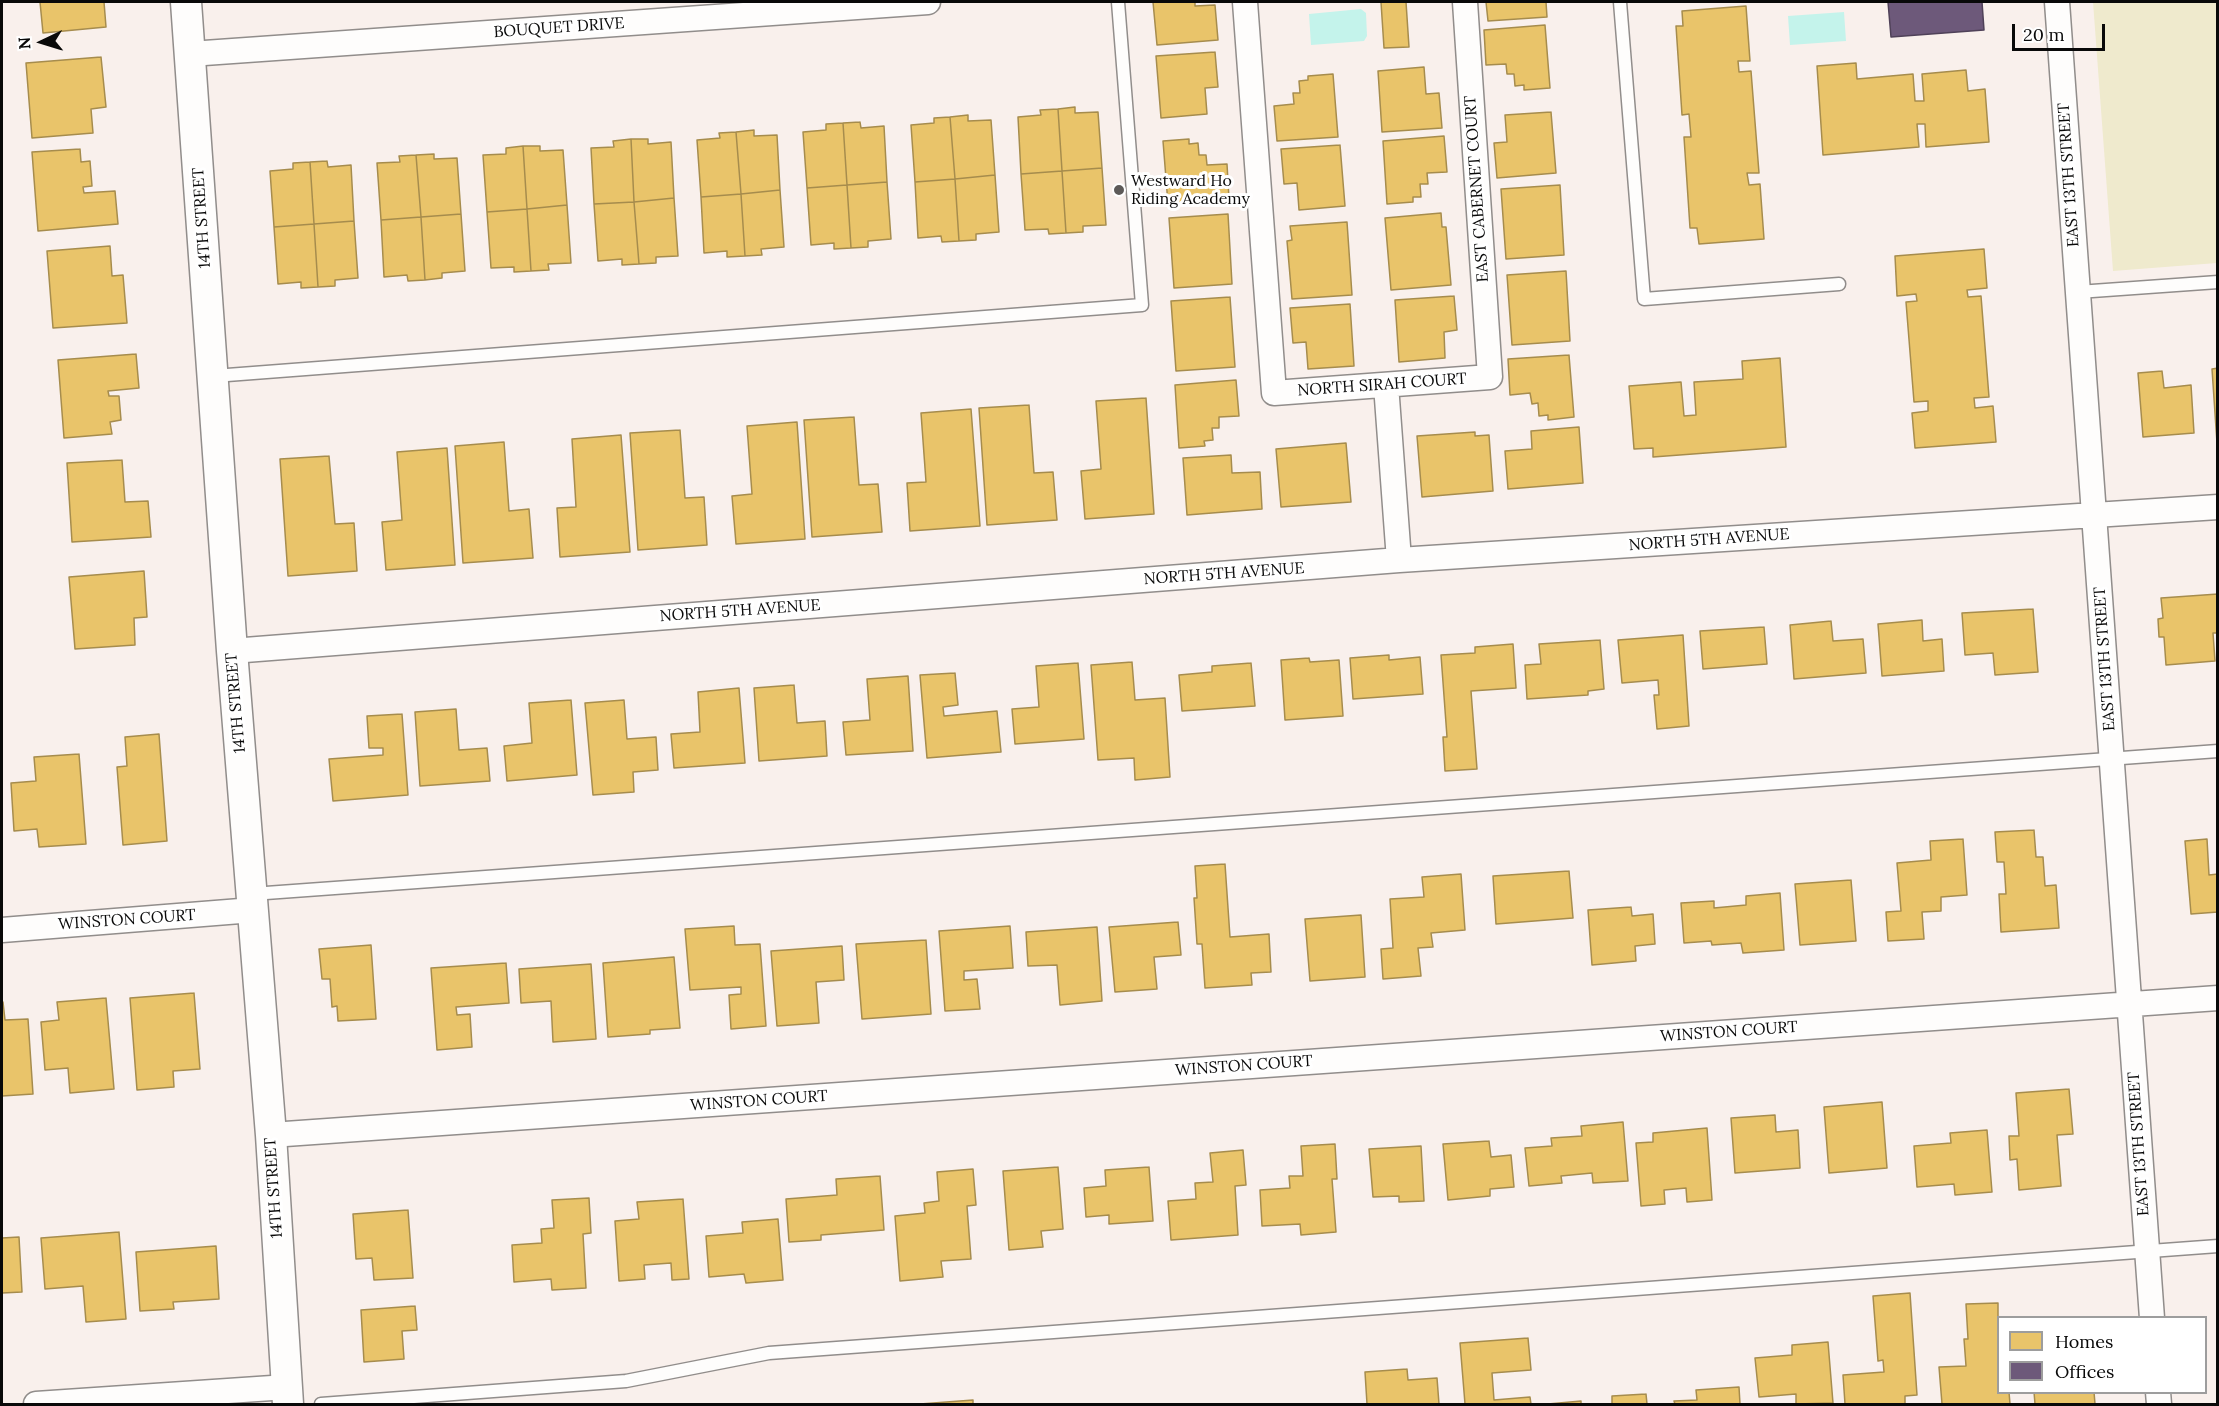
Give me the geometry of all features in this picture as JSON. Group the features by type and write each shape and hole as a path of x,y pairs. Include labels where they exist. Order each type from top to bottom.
{"street":[{"name":"14TH STREET","path":"186,2 232,651 271,1135 288,1396"},
{"name":"BOUQUET DRIVE","path":"190,54 928,2"},
{"name":"NORTH SIRAH COURT","path":"1245,2 1274,393 1490,377"},
{"name":"EAST CABERNET COURT","path":"1465,2 1490,377"},
{"name":"EAST 13TH STREET","path":"2057,2 2152,1316"},
{"path":"1386,385 1399,560"},
{"name":"NORTH 5TH AVENUE","path":"232,651 1399,560 2217,507"},
{"name":"WINSTON COURT","path":"2,930 253,902"},
{"name":"WINSTON COURT","path":"271,1135 2217,998"},
{"path":"36,1404 288,1396"}],"lane":[{"path":"214,376 1142,304 1118,2"},
{"path":"1620,2 1644,298 1839,284"},
{"path":"2078,292 2217,282"},
{"path":"253,902 2217,751"},
{"path":"321,1404 626,1381 769,1353 2217,1246"}],"shaded area":[{"path":"2093,2 2217,2 2217,263 2113,271"}],"water":[{"path":"1361,9 1366,13 1367,36 1364,41 1311,45 1309,14"},
{"path":"1844,12 1846,41 1790,45 1788,16"}],"building: Homes":[{"path":"40,2 104,2 106,27 43,33"},
{"path":"1153,2 1195,2 1195,6 1215,5 1218,40 1157,45"},
{"path":"1381,2 1406,2 1409,47 1384,48"},
{"path":"1486,2 1546,2 1547,17 1488,21"},
{"path":"1746,6 1750,61 1738,61 1739,72 1751,71 1759,173 1747,173 1749,185 1760,184 1764,239 1699,244 1697,228 1690,228 1684,137 1691,137 1689,114 1682,115 1676,26 1683,26 1682,11"},
{"path":"1545,25 1550,88 1524,90 1524,85 1515,86 1514,74 1507,74 1506,64 1486,65 1484,30"},
{"path":"1215,52 1218,87 1205,88 1207,114 1161,118 1156,56"},
{"path":"101,57 106,107 91,109 93,133 32,138 26,63"},
{"path":"1856,63 1857,79 1913,74 1915,101 1924,101 1922,74 1966,70 1968,91 1985,89 1989,142 1926,147 1925,124 1917,124 1919,147 1823,155 1817,66"},
{"path":"1424,67 1426,94 1439,93 1442,128 1382,132 1378,71"},
{"path":"1333,74 1338,137 1277,141 1274,106 1294,104 1293,93 1300,93 1299,81 1308,80 1308,76"},
{"path":"1075,107 1075,113 1098,112 1102,168 1062,171 1058,109"},
{"path":"1058,109 1062,171 1021,174 1018,117 1041,115 1040,110"},
{"path":"1551,112 1556,173 1497,178 1494,143 1507,142 1505,115"},
{"path":"968,115 968,121 991,120 995,175 955,179 950,117"},
{"path":"950,117 955,179 915,182 911,125 934,123 934,118"},
{"path":"860,122 861,128 884,126 887,182 847,185 843,123"},
{"path":"843,123 847,185 807,188 803,132 826,130 826,124"},
{"path":"754,130 754,136 777,135 780,190 741,194 736,132"},
{"path":"736,132 741,194 701,197 697,140 720,138 719,133"},
{"path":"1444,136 1447,172 1427,173 1428,184 1420,184 1421,197 1413,197 1413,202 1387,204 1383,141"},
{"path":"631,139 634,202 594,204 591,148 614,147 613,141"},
{"path":"631,139 648,139 648,144 671,142 674,198 634,202"},
{"path":"1189,139 1189,144 1198,143 1199,155 1206,155 1207,165 1227,164 1229,199 1168,204 1163,141"},
{"path":"1340,145 1345,206 1299,210 1297,183 1284,184 1281,149"},
{"path":"523,146 527,209 487,212 483,155 506,154 506,148"},
{"path":"523,146 540,146 540,151 563,150 567,205 527,209"},
{"path":"80,149 81,162 90,161 92,186 83,187 84,193 115,191 118,224 38,231 32,152"},
{"path":"434,154 434,159 457,158 461,214 421,217 416,155"},
{"path":"416,155 421,217 381,220 377,163 400,162 399,156"},
{"path":"327,161 328,167 351,165 354,221 314,224 310,162"},
{"path":"310,162 314,224 274,227 270,171 293,169 293,163"},
{"path":"1102,168 1106,225 1083,226 1083,232 1066,233 1062,171"},
{"path":"1062,171 1066,233 1049,234 1048,229 1025,230 1021,174"},
{"path":"995,175 999,232 976,234 976,240 959,241 955,179"},
{"path":"955,179 959,241 942,242 941,236 918,238 915,182"},
{"path":"887,182 891,239 868,241 868,247 851,248 847,185"},
{"path":"847,185 851,248 834,249 834,243 811,245 807,188"},
{"path":"1560,185 1564,255 1506,259 1501,189"},
{"path":"780,190 784,247 761,249 762,255 745,256 741,194"},
{"path":"741,194 745,256 727,257 727,251 704,253 701,197"},
{"path":"674,198 678,256 656,257 656,263 639,264 634,202"},
{"path":"634,202 639,264 622,265 622,259 598,261 594,204"},
{"path":"567,205 571,263 548,264 549,270 531,271 527,209"},
{"path":"527,209 531,271 514,272 514,267 491,268 487,212"},
{"path":"1441,213 1442,227 1446,227 1451,285 1391,290 1385,218"},
{"path":"461,214 465,271 442,273 442,278 425,280 421,217"},
{"path":"1228,214 1232,284 1174,288 1169,218"},
{"path":"421,217 425,280 408,281 407,275 384,277 381,220"},
{"path":"354,221 358,278 335,280 335,286 318,287 314,224"},
{"path":"1347,222 1352,295 1292,299 1287,241 1292,240 1290,226"},
{"path":"314,224 318,287 301,288 301,282 278,284 274,227"},
{"path":"110,246 112,276 123,275 127,323 53,328 47,251"},
{"path":"1984,249 1987,288 1967,290 1968,297 1981,296 1989,397 1974,398 1975,408 1993,406 1996,442 1915,448 1912,413 1928,411 1928,401 1914,402 1906,302 1917,301 1916,294 1897,296 1895,256"},
{"path":"1566,271 1570,341 1512,345 1507,275"},
{"path":"1454,296 1457,330 1444,332 1445,358 1399,362 1395,300"},
{"path":"1230,297 1235,367 1176,371 1171,301"},
{"path":"1350,304 1354,366 1308,369 1306,342 1293,343 1290,308"},
{"path":"136,354 139,388 108,391 109,396 119,396 121,420 110,422 112,434 64,438 58,360"},
{"path":"1569,355 1574,417 1548,420 1548,415 1539,416 1538,403 1532,404 1530,393 1510,395 1508,359"},
{"path":"1780,358 1786,447 1653,457 1653,448 1634,449 1629,386 1681,382 1684,416 1696,415 1694,382 1743,379 1742,361"},
{"path":"2218,368 2218,443 2217,443 2212,369"},
{"path":"2162,371 2164,388 2191,385 2194,433 2143,437 2138,373"},
{"path":"1236,380 1239,416 1219,417 1219,428 1212,428 1213,440 1204,441 1205,446 1179,448 1175,385"},
{"path":"1146,398 1154,514 1085,519 1081,471 1101,469 1096,401"},
{"path":"1029,405 1034,473 1053,472 1057,520 987,525 979,408"},
{"path":"971,409 980,526 910,531 907,483 926,482 921,413"},
{"path":"854,417 859,485 878,484 882,532 812,537 804,420"},
{"path":"797,422 805,539 736,544 732,496 752,494 747,426"},
{"path":"1579,427 1583,483 1508,489 1505,451 1532,449 1531,431"},
{"path":"680,430 685,498 704,497 707,545 638,550 630,433"},
{"path":"1475,432 1475,436 1489,435 1493,491 1422,497 1417,436"},
{"path":"621,435 630,552 560,557 557,508 576,507 572,439"},
{"path":"504,442 509,511 529,509 533,558 463,563 455,446"},
{"path":"1346,443 1351,502 1281,507 1276,449"},
{"path":"447,448 455,565 386,570 382,522 402,520 397,452"},
{"path":"1231,455 1232,473 1260,472 1262,509 1187,515 1183,458"},
{"path":"329,456 335,524 354,523 357,571 288,576 280,459"},
{"path":"122,460 125,502 148,501 151,537 72,542 67,463"},
{"path":"144,571 147,617 134,618 135,645 75,649 69,577"},
{"path":"2218,594 2218,633 2213,633 2215,661 2166,665 2164,637 2159,637 2158,619 2163,618 2161,598"},
{"path":"2033,609 2038,672 1995,675 1993,653 1965,655 1962,613"},
{"path":"1922,620 1923,641 1942,639 1944,671 1882,676 1878,624"},
{"path":"1831,621 1833,641 1863,639 1866,673 1794,679 1790,625"},
{"path":"1764,627 1767,664 1703,669 1700,631"},
{"path":"1683,635 1689,726 1657,729 1654,695 1659,695 1658,680 1622,683 1618,640"},
{"path":"1600,640 1604,689 1588,691 1588,695 1527,699 1525,665 1541,664 1539,644"},
{"path":"1513,644 1516,688 1471,691 1477,769 1445,771 1443,737 1447,737 1441,655 1475,653 1475,647"},
{"path":"1389,655 1389,660 1420,657 1423,694 1353,699 1350,658"},
{"path":"1309,658 1310,662 1339,660 1343,716 1285,720 1281,660"},
{"path":"1132,662 1135,700 1165,698 1170,777 1135,780 1134,758 1098,760 1091,665"},
{"path":"1078,663 1084,739 1015,744 1012,709 1039,707 1036,666"},
{"path":"1251,663 1255,706 1182,711 1179,675 1212,672 1212,666"},
{"path":"955,673 958,705 943,707 944,716 997,711 1001,752 927,758 920,675"},
{"path":"908,676 913,751 846,755 843,722 870,720 867,679"},
{"path":"794,685 797,723 825,721 827,756 759,761 754,688"},
{"path":"739,688 745,763 674,768 671,734 700,732 698,692"},
{"path":"571,700 577,775 507,781 504,746 532,743 529,703"},
{"path":"624,700 627,739 656,737 658,770 633,772 634,792 593,795 585,703"},
{"path":"456,709 459,750 487,748 490,781 420,786 415,712"},
{"path":"402,714 408,795 333,801 329,759 383,755 383,748 369,748 367,716"},
{"path":"159,734 167,841 123,845 117,767 127,766 125,737"},
{"path":"79,754 86,844 39,847 37,829 14,831 11,783 36,781 34,757"},
{"path":"2034,830 2036,857 2043,857 2045,886 2056,885 2059,928 2001,932 1999,894 2006,894 2004,862 1997,862 1995,832"},
{"path":"1963,839 1967,895 1941,897 1941,911 1922,912 1924,939 1888,941 1886,912 1901,911 1897,863 1931,860 1930,841"},
{"path":"2207,839 2209,875 2218,874 2218,912 2191,914 2185,841"},
{"path":"1225,864 1230,937 1269,934 1271,972 1251,973 1252,985 1205,988 1202,944 1197,944 1194,898 1197,898 1195,866"},
{"path":"1569,871 1573,918 1496,924 1493,876"},
{"path":"1461,874 1465,930 1431,933 1433,947 1418,948 1421,976 1383,979 1381,949 1393,948 1390,899 1424,897 1422,877"},
{"path":"1851,880 1856,941 1800,945 1795,884"},
{"path":"1780,893 1784,950 1743,953 1741,943 1712,945 1711,941 1684,943 1681,903 1714,901 1714,908 1746,905 1746,896"},
{"path":"1631,907 1632,916 1653,914 1655,944 1635,946 1636,961 1592,965 1588,910"},
{"path":"1361,915 1365,977 1310,981 1305,919"},
{"path":"1178,922 1181,955 1154,957 1157,989 1115,992 1109,927"},
{"path":"734,926 735,945 760,944 766,1026 731,1029 729,995 741,994 741,987 690,990 685,929"},
{"path":"1010,926 1013,968 964,971 964,980 977,979 980,1009 945,1011 939,931"},
{"path":"1097,927 1102,1001 1060,1005 1057,965 1028,966 1026,932"},
{"path":"926,940 931,1014 862,1019 856,944"},
{"path":"371,945 376,1019 338,1021 337,1006 332,1007 330,979 322,979 319,949"},
{"path":"842,946 844,980 816,982 819,1023 777,1026 771,951"},
{"path":"674,957 680,1028 650,1030 650,1034 608,1037 603,963"},
{"path":"506,963 509,1003 456,1007 457,1015 470,1014 472,1047 437,1050 431,968"},
{"path":"591,964 596,1039 553,1042 551,1001 521,1003 519,969"},
{"path":"194,993 200,1069 173,1071 174,1087 137,1090 130,998"},
{"path":"106,998 114,1089 70,1093 68,1068 45,1070 41,1022 59,1020 57,1002"},
{"path":"3,1002 5,1020 28,1019 33,1094 2,1096"},
{"path":"2069,1089 2073,1134 2057,1135 2061,1186 2019,1190 2017,1159 2010,1160 2009,1136 2019,1136 2016,1093"},
{"path":"1882,1102 1887,1168 1829,1173 1824,1107"},
{"path":"1775,1115 1776,1132 1798,1130 1800,1168 1735,1173 1731,1118"},
{"path":"1623,1122 1628,1181 1593,1183 1592,1173 1561,1176 1562,1183 1529,1186 1525,1148 1552,1146 1551,1138 1582,1136 1581,1126"},
{"path":"1707,1128 1712,1200 1687,1202 1686,1188 1664,1190 1665,1204 1641,1206 1636,1143 1653,1142 1653,1133"},
{"path":"1987,1130 1992,1192 1955,1195 1954,1184 1917,1187 1914,1146 1951,1143 1950,1133"},
{"path":"1489,1141 1491,1157 1511,1155 1514,1187 1490,1189 1490,1196 1448,1200 1443,1144"},
{"path":"1335,1144 1337,1179 1332,1179 1336,1232 1301,1235 1300,1224 1262,1226 1260,1190 1290,1188 1289,1176 1303,1176 1301,1146"},
{"path":"1421,1146 1424,1201 1399,1202 1399,1196 1373,1197 1369,1149"},
{"path":"1243,1150 1246,1185 1235,1186 1238,1235 1171,1240 1168,1201 1196,1199 1195,1183 1213,1182 1210,1153"},
{"path":"1058,1167 1063,1229 1041,1231 1043,1247 1009,1250 1003,1171"},
{"path":"1149,1167 1153,1221 1109,1224 1109,1215 1086,1217 1084,1188 1106,1186 1105,1170"},
{"path":"973,1169 976,1205 967,1206 971,1259 941,1261 943,1277 900,1281 895,1216 925,1213 924,1203 939,1201 937,1172"},
{"path":"880,1176 884,1230 821,1235 821,1240 789,1242 786,1199 837,1195 836,1179"},
{"path":"589,1198 591,1233 583,1234 586,1288 552,1290 551,1279 514,1282 512,1245 542,1243 541,1229 554,1228 552,1200"},
{"path":"683,1199 689,1279 672,1280 671,1263 644,1265 645,1279 619,1281 615,1221 639,1219 637,1202"},
{"path":"408,1210 413,1278 374,1280 372,1258 356,1259 353,1214"},
{"path":"778,1219 783,1280 746,1283 744,1274 709,1277 706,1236 743,1233 742,1222"},
{"path":"119,1232 126,1319 86,1322 83,1286 45,1289 41,1238"},
{"path":"19,1237 22,1292 2,1293 2,1238"},
{"path":"216,1246 219,1299 173,1302 174,1309 140,1311 136,1252"},
{"path":"1910,1293 1917,1395 1905,1396 1905,1404 1845,1404 1843,1375 1884,1372 1883,1360 1878,1361 1873,1296"},
{"path":"1998,1303 1997,1394 2009,1394 2010,1404 1942,1404 1939,1367 1966,1366 1964,1339 1968,1339 1966,1304"},
{"path":"415,1306 417,1330 402,1331 404,1359 364,1362 361,1310"},
{"path":"1528,1338 1531,1370 1492,1373 1494,1400 1530,1397 1531,1404 1465,1404 1460,1343"},
{"path":"1828,1342 1833,1403 1796,1404 1796,1394 1759,1397 1755,1358 1792,1355 1792,1345"},
{"path":"1407,1369 1408,1380 1437,1378 1439,1404 1367,1404 1365,1372"},
{"path":"1739,1387 1740,1404 1675,1404 1674,1401 1697,1400 1696,1390"},
{"path":"1646,1394 1647,1404 1612,1404 1612,1396"},
{"path":"2034,1394 2094,1394 2095,1404 2035,1404"},
{"path":"973,1400 973,1404 920,1404"},
{"path":"1581,1401 1581,1404 1548,1404"}],"building: Offices":[{"path":"1888,2 1982,2 1984,30 1891,37"}],"place":[{"name":"Westward Ho Riding Academy","path":"1119,190"}]}
